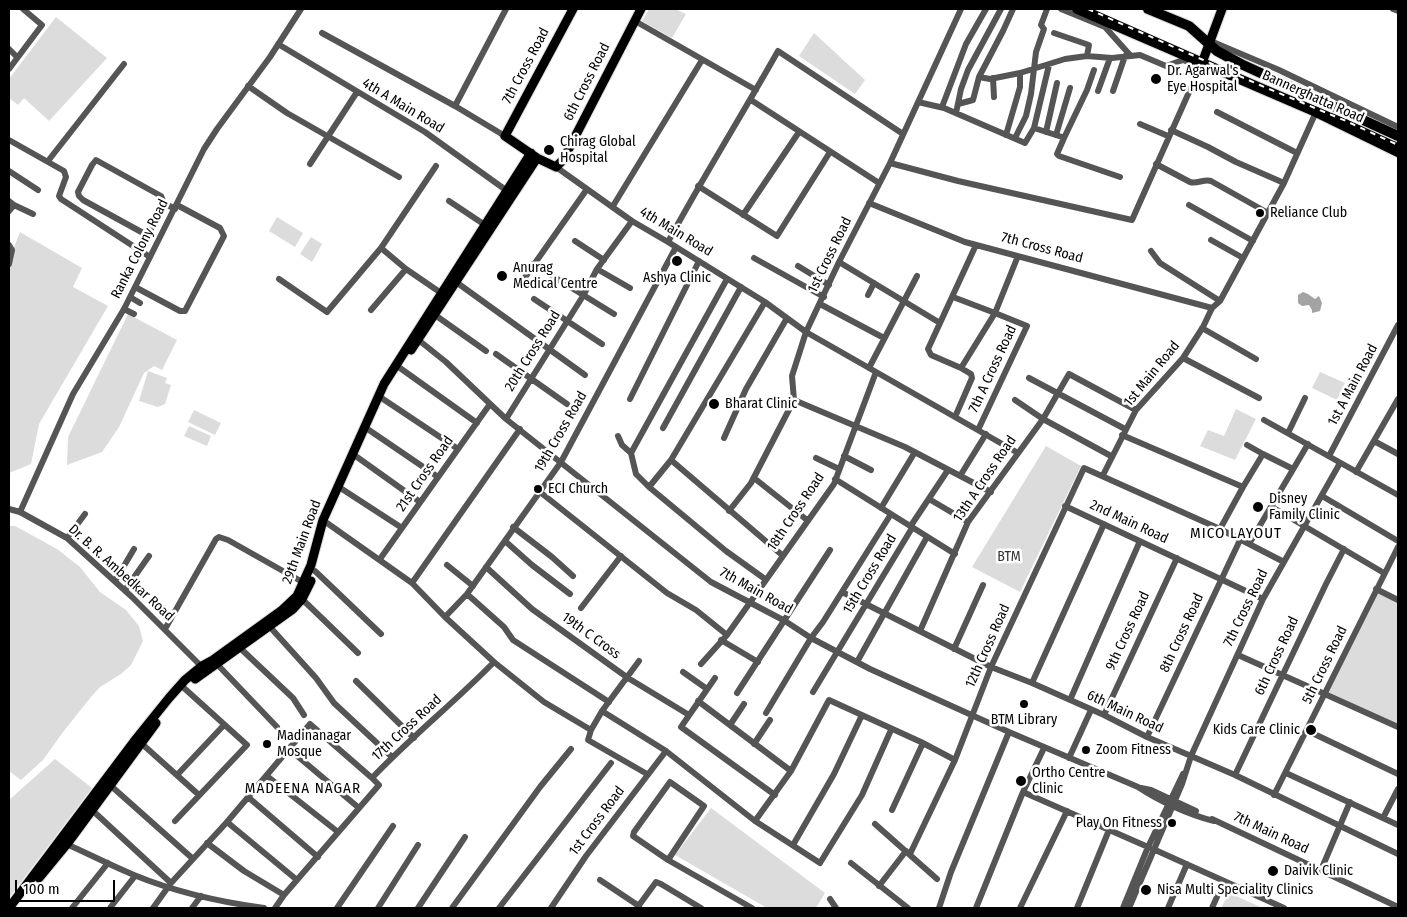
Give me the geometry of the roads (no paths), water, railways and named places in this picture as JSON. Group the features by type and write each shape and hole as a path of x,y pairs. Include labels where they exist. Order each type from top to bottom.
{"highway":[{"name":"Bannerghatta Road","path":"1078,9 1201,65 1316,112 1398,152"},
{"name":"Bannerghatta Road","path":"1148,9 1189,26 1211,44 1398,136"}],"main road":[{"name":"7th Cross Road","path":"504,136 573,9"},
{"name":"6th Cross Road","path":"556,167 562,160 641,9"},
{"path":"1211,44 1222,9"},
{"path":"1201,65 1227,9"},
{"name":"4th Main Road","path":"504,136 534,156 556,167"},
{"name":"29th Main Road","path":"15,908 64,843 140,733 184,680 240,648 293,609 302,599 327,523 383,399 415,338 435,315 443,295 456,282 534,156"},
{"name":"29th Main Road","path":"312,570 322,520 384,384 443,295 485,225 510,193"},
{"name":"29th Main Road","path":"215,662 290,604 306,584"},
{"name":"29th Main Road","path":"9,908 92,810 170,704 204,668"}],"street":[{"path":"9,68 42,25 23,9"},
{"name":"Ranka Colony Road","path":"20,512 73,394 130,298 208,144 278,44 300,9"},
{"path":"455,106 506,9"},
{"name":"1st Cross Road","path":"794,400 792,376 806,332 839,262 890,163 961,9"},
{"path":"942,107 966,44 986,9"},
{"path":"956,113 968,70 1001,9"},
{"path":"958,104 973,100 979,77 1012,9"},
{"path":"1015,138 1026,116 1031,94 1036,52 1044,29 1041,25 1046,9"},
{"path":"1061,9 1105,27 1128,55"},
{"path":"1393,9 1398,11"},
{"path":"635,21 756,90"},
{"name":"4th Main Road","path":"322,33 455,106 504,136"},
{"path":"1054,33 1089,45 1087,56"},
{"name":"4th A Main Road","path":"278,44 425,132 510,193"},
{"path":"9,49 18,57"},
{"path":"668,242 698,186 751,100 778,51 903,134"},
{"path":"1113,91 1128,55"},
{"path":"890,163 958,181 1132,220 1201,65 1183,60 1166,66 1140,55 1110,58 1087,56 1066,59 1020,73 992,78 979,77"},
{"path":"1098,91 1110,58"},
{"path":"612,206 702,60"},
{"path":"1243,60 1398,127"},
{"path":"48,161 124,64"},
{"path":"918,102 942,107 1026,143 1034,128 1049,65"},
{"path":"1094,70 1087,90 1057,154 1120,176"},
{"path":"1006,134 1020,87 1020,73"},
{"path":"992,78 994,97"},
{"path":"1046,132 1057,83"},
{"path":"248,86 287,113 399,177"},
{"path":"1056,135 1070,88"},
{"path":"310,164 357,92"},
{"path":"751,100 879,183"},
{"path":"1217,112 1297,153"},
{"name":"1st Main Road","path":"1103,475 1136,410 1183,358 1212,308 1220,301 1284,183 1316,112"},
{"path":"1140,124 1208,147 1236,162 1284,183"},
{"path":"1034,128 1064,138"},
{"path":"743,214 798,132"},
{"path":"10,143 48,161 64,171 66,177 60,198 150,257"},
{"path":"698,186 777,236 830,152"},
{"path":"135,287 180,312 185,311 224,236 220,228 164,203 161,196 96,160 78,192 82,200 138,232 149,233 160,239"},
{"path":"1156,164 1190,182 1211,181 1268,213"},
{"path":"280,279 326,312 381,248 436,166"},
{"name":"4th Main Road","path":"556,167 632,222 676,246 765,302 806,332 1018,453"},
{"path":"9,171 38,190"},
{"path":"521,283 587,189"},
{"path":"77,210 82,200"},
{"path":"449,201 485,225"},
{"path":"9,211 11,203 33,214"},
{"path":"149,233 164,203"},
{"name":"7th Cross Road","path":"869,203 965,242 1212,308"},
{"path":"1190,205 1253,241"},
{"name":"20th Cross Road","path":"506,419 583,296 597,269 632,222"},
{"path":"1211,240 1243,258"},
{"path":"575,241 604,260"},
{"path":"9,245 12,250 9,264"},
{"path":"955,417 972,378 971,374 931,355 928,349 976,245"},
{"name":"19th Cross Road","path":"445,617 473,586 561,462 676,246"},
{"path":"381,248 406,269 443,295"},
{"path":"1151,250 1160,263 1220,301"},
{"name":"7th A Cross Road","path":"978,430 1027,326 995,313 1018,256"},
{"path":"754,258 824,297"},
{"path":"630,399 699,261"},
{"path":"839,262 940,323"},
{"path":"533,264 614,314"},
{"path":"798,266 829,285"},
{"path":"371,310 406,269"},
{"path":"597,269 630,288"},
{"path":"869,368 917,276"},
{"path":"631,454 727,279"},
{"path":"456,282 585,375"},
{"path":"868,295 874,282"},
{"path":"663,428 741,288"},
{"path":"953,297 995,313 961,368"},
{"path":"130,298 140,303"},
{"path":"534,299 602,344"},
{"path":"649,487 671,460 765,302"},
{"path":"820,304 884,338"},
{"path":"124,309 134,314"},
{"path":"435,315 486,351"},
{"path":"724,438 746,389 787,318"},
{"name":"1st A Main Road","path":"1329,456 1398,325"},
{"path":"1202,328 1256,359"},
{"name":"7th Main Road","path":"415,338 446,362 506,419 712,582 857,662 1044,748 1138,787 1151,790 1172,802 1320,870 1389,906 1398,907"},
{"path":"496,354 567,404"},
{"path":"1183,358 1259,398"},
{"path":"400,368 477,423"},
{"name":"18th Cross Road","path":"701,664 712,653 749,603 834,484 876,372"},
{"name":"13th A Cross Road","path":"920,632 968,522 1043,419 1069,374 1136,410"},
{"path":"1029,378 1124,432 1243,487"},
{"path":"1288,433 1305,398"},
{"path":"1356,472 1398,398"},
{"path":"383,399 458,449"},
{"path":"729,511 754,478 794,400 856,425 915,452 991,492"},
{"path":"1015,400 1043,419 1111,456"},
{"name":"21st Cross Road","path":"380,559 490,404"},
{"path":"1264,420 1398,495"},
{"path":"369,430 438,477"},
{"path":"412,583 520,430"},
{"path":"960,476 986,434"},
{"path":"618,436 622,445 631,454 636,474 649,487 726,551 765,579"},
{"path":"1374,442 1398,454"},
{"path":"1249,544 1308,444"},
{"path":"1247,445 1293,470"},
{"path":"881,508 915,452"},
{"path":"1220,529 1263,454"},
{"path":"844,456 871,470"},
{"path":"357,457 420,502"},
{"path":"816,458 839,469"},
{"path":"671,460 782,555"},
{"name":"7th Cross Road","path":"1123,908 1263,599 1340,463"},
{"name":"12th Cross Road","path":"879,886 908,852 954,760 991,668 1084,468 1103,475"},
{"name":"15th Cross Road","path":"813,692 912,528 912,524 948,470"},
{"path":"1103,475 1220,529 1284,562"},
{"path":"754,478 807,520"},
{"path":"835,478 955,554"},
{"path":"342,489 402,528"},
{"path":"540,492 667,593 696,610 726,634"},
{"path":"1322,496 1398,541"},
{"path":"929,499 968,522"},
{"name":"2nd Main Road","path":"1065,506 1263,599"},
{"path":"1272,507 1384,573"},
{"name":"Dr. B. R. Ambedkar Road","path":"9,509 20,512 67,538 125,590 204,668"},
{"path":"67,538 85,514"},
{"path":"766,713 811,638 891,514"},
{"path":"327,523 412,583 445,617 494,662 544,702 591,730"},
{"path":"1032,683 1104,524"},
{"path":"514,527 574,576"},
{"path":"165,629 216,539 219,537 228,540 306,584"},
{"path":"857,662 927,537"},
{"name":"8th Cross Road","path":"1146,737 1240,540"},
{"path":"505,541 532,565 570,594"},
{"path":"1070,700 1140,541"},
{"name":"5th Cross Road","path":"1274,795 1308,731 1398,547"},
{"path":"115,581 134,549"},
{"name":"6th Cross Road","path":"1235,775 1344,549"},
{"path":"737,693 830,550"},
{"path":"125,590 149,556"},
{"path":"581,608 621,556"},
{"name":"9th Cross Road","path":"1104,715 1177,558"},
{"path":"447,565 473,586"},
{"name":"19th C Cross","path":"486,567 532,609 628,678 689,715"},
{"path":"312,570 381,634"},
{"path":"954,649 983,585"},
{"path":"1376,589 1398,600"},
{"name":"6th Main Road","path":"842,592 866,606 991,668 1032,683 1104,715 1146,737 1235,775 1398,854"},
{"path":"467,594 504,627 513,640 609,702"},
{"path":"302,599 358,653"},
{"path":"270,627 316,678 334,703 392,757"},
{"path":"721,640 758,662"},
{"path":"240,648 293,698 304,715"},
{"path":"1238,655 1324,695 1398,726"},
{"path":"640,661 602,711 591,730 588,740 647,774"},
{"path":"215,662 277,727"},
{"name":"17th Cross Road","path":"275,908 284,895 379,785 372,778 494,662"},
{"path":"683,672 707,688"},
{"path":"715,678 681,727 775,796"},
{"path":"356,681 414,738"},
{"path":"175,821 248,745 184,688"},
{"path":"756,821 791,771 829,700 923,743 954,760"},
{"path":"698,701 791,771"},
{"path":"730,725 744,704"},
{"path":"1068,758 1091,710"},
{"path":"602,711 666,751 756,821 820,863 862,795 891,730"},
{"path":"793,845 834,774 862,715"},
{"path":"754,744 770,720"},
{"path":"152,908 192,858 267,776 310,724 372,778"},
{"path":"177,775 224,725"},
{"path":"1308,731 1398,774"},
{"path":"939,908 951,872 1009,732"},
{"path":"141,743 199,795"},
{"path":"892,810 923,743"},
{"path":"452,908 540,787 571,748"},
{"path":"976,908 1023,792 1044,748"},
{"path":"289,749 359,808"},
{"name":"1st Cross Road","path":"551,908 586,856 666,751"},
{"path":"499,908 610,764"},
{"path":"1286,773 1398,825"},
{"path":"267,776 338,832"},
{"path":"668,860 704,806 670,782 633,834 635,838 668,860 752,908"},
{"path":"110,785 192,858"},
{"path":"1383,818 1398,789"},
{"path":"1023,792 1284,908"},
{"path":"248,797 318,857"},
{"path":"1320,870 1350,802"},
{"path":"92,810 169,885"},
{"path":"1020,908 1067,811"},
{"path":"226,822 297,880"},
{"path":"876,824 937,878"},
{"path":"337,908 393,826"},
{"path":"1077,908 1109,830"},
{"path":"418,908 465,836"},
{"path":"64,843 135,876 232,906 264,908"},
{"path":"206,843 244,871 284,895"},
{"path":"378,908 418,846"},
{"name":"7th Cross Road","path":"1128,908 1150,848"},
{"path":"72,908 108,863"},
{"path":"851,864 908,908"},
{"path":"1168,908 1187,864"},
{"path":"110,908 135,876"},
{"path":"600,880 638,907 656,882 701,908"},
{"path":"1212,908 1224,881"},
{"path":"192,908 202,896"},
{"path":"830,899 836,908"}],"railway":[{"path":"1088,9 1398,145"}],"place":[{"name":"Dr. Agarwal's Eye Hospital","path":"1156,79"},
{"name":"Chirag Global Hospital","path":"549,150"},
{"name":"Reliance Club","path":"1260,213"},
{"name":"Ashya Clinic","path":"677,261"},
{"name":"Anurag Medical Centre","path":"502,276"},
{"name":"Bharat Clinic","path":"714,404"},
{"name":"ECI Church","path":"538,489"},
{"name":"Disney Family Clinic","path":"1258,507"},
{"name":"BTM Library","path":"1024,704"},
{"name":"Kids Care Clinic","path":"1311,730"},
{"name":"Madinanagar Mosque","path":"267,744"},
{"name":"Zoom Fitness","path":"1086,750"},
{"name":"Ortho Centre Clinic","path":"1021,781"},
{"name":"Play On Fitness","path":"1172,823"},
{"name":"Daivik Clinic","path":"1273,871"},
{"name":"Nisa Multi Speciality Clinics","path":"1146,890"}],"district":[{"name":"MICO LAYOUT","path":"1236,534"},
{"name":"MADEENA NAGAR","path":"303,789"}],"park label":[{"name":"BTM","path":"1009,557"}]}
